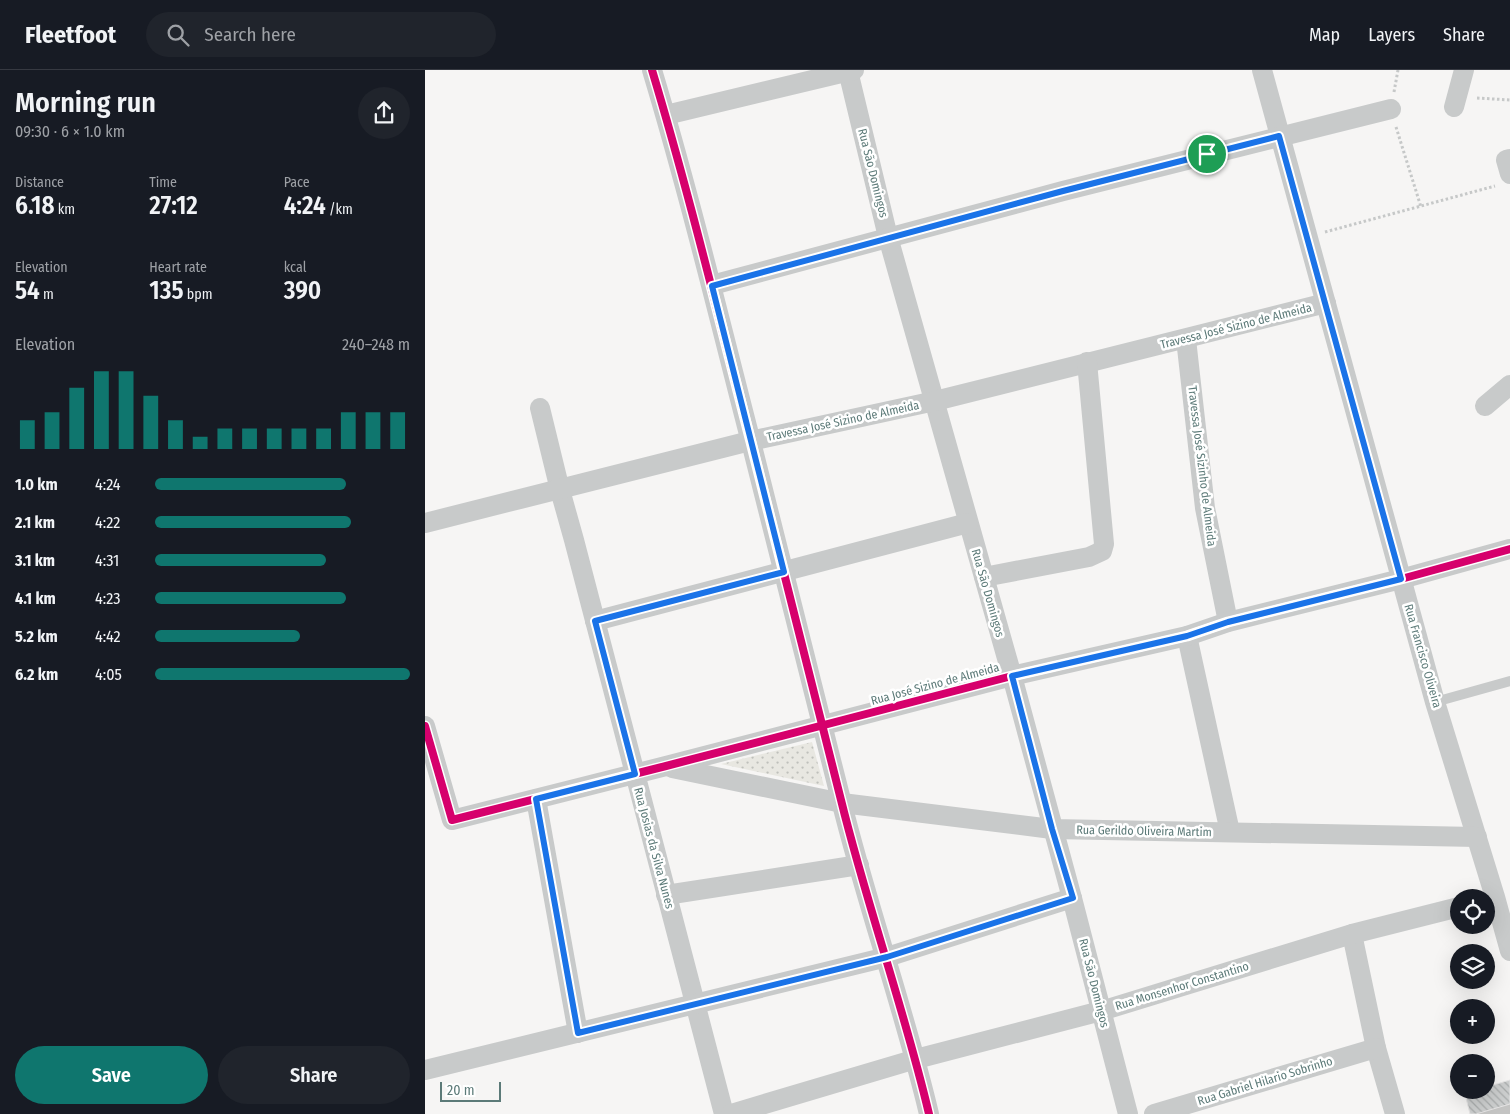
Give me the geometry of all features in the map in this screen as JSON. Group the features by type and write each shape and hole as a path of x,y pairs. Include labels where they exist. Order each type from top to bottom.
{"street":[{"path":"652,70 712,286 824,725 842,803 916,1060 929,1114"},
{"name":"Rua Francisco Oliveira","path":"1262,70 1435,702 1497,897 1510,951"},
{"path":"1455,101 1463,70"},
{"path":"666,115 851,71"},
{"name":"Rua São Domingos","path":"851,71 888,237 1012,676 1052,829 1073,898 1128,1114"},
{"path":"712,286 1063,191 1391,109"},
{"path":"1506,179 1506,160 1510,159"},
{"name":"Travessa José Sizino de Almeida","path":"425,523 750,441 935,401 1326,303"},
{"name":"Travessa José Sizinho de Almeida","path":"1186,339 1205,508 1228,622"},
{"path":"984,577 1089,557 1102,551 1104,544 1087,362"},
{"path":"1485,406 1510,385"},
{"name":"Rua Josias da Silva Nunes","path":"540,408 724,1114"},
{"path":"595,621 968,523"},
{"name":"Rua José Sizino de Almeida","path":"425,729 452,820 1012,676 1187,636 1228,622 1401,579 1510,549"},
{"path":"1187,636 1230,832"},
{"name":"Rua Gerildo Oliveira Martim","path":"666,766 842,803 1052,829 1477,837"},
{"path":"536,799 578,1033"},
{"path":"666,895 859,865"},
{"path":"425,1070 887,957 1073,898"},
{"name":"Rua Monsenhor Constantino","path":"731,1114 916,1060 1101,1011 1352,934 1450,909"},
{"path":"1352,934 1376,1048 1395,1114"},
{"name":"Rua Gabriel Hilario Sobrinho","path":"1154,1114 1376,1048"}],"lane":[{"path":"1435,702 1510,681"}],"path":[{"path":"1455,101 1510,100"},
{"path":"1391,109 1421,207"},
{"path":"1308,236 1421,207 1506,179"}],"shaded area":[{"path":"812,742 824,786 721,764"}],"building":[{"path":"1510,1080 1510,1104 1470,1114 1466,1099 1495,1099 1495,1084"}],"cycle path":[{"path":"652,70 679,163 851,840 929,1114"},
{"path":"425,726 452,820 1012,676 1187,636 1228,622 1401,579 1510,549"}],"route":[{"path":"1279,136 1401,579 1228,622 1187,636 1012,676 1052,829 1073,898 887,957 578,1033 536,799 635,774 595,621 784,572 712,286 888,237 1207,154 1279,136"}]}
